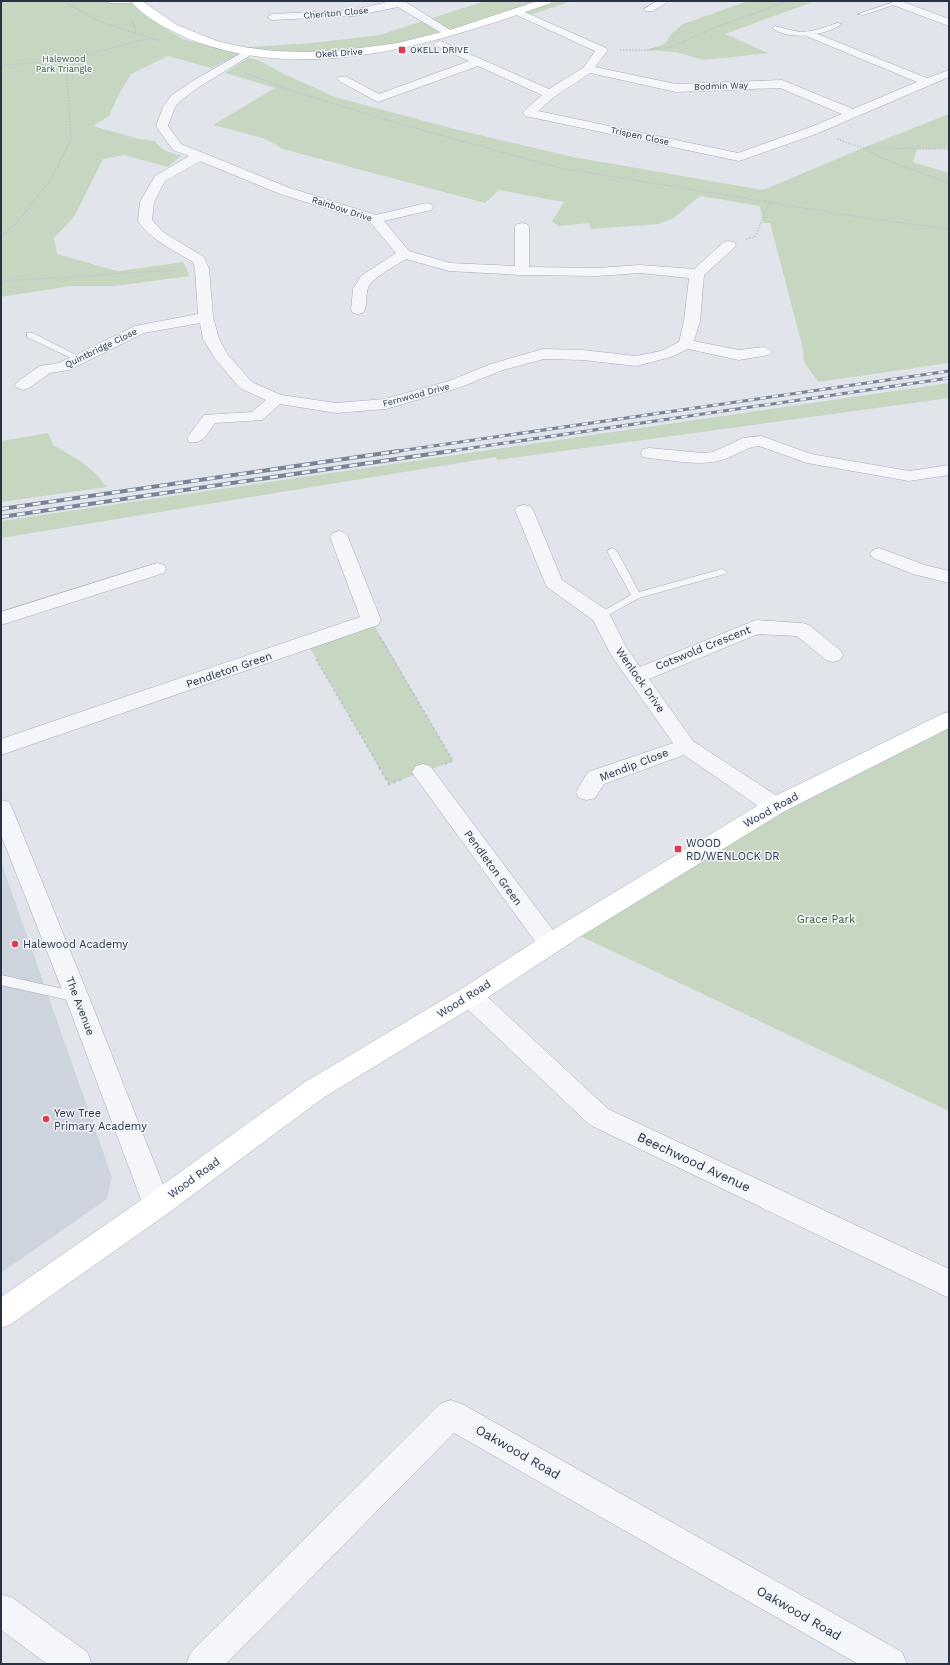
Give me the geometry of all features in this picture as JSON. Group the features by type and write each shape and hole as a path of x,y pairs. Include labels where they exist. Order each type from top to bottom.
{"street":[{"name":"Okell Drive","path":"136,1 147,10 187,34 215,44 250,51 311,55 359,52 409,44 449,33 547,1"},
{"path":"649,9 663,1"},
{"path":"398,2 449,33"},
{"name":"Cheriton Close","path":"272,17 354,13 398,2"},
{"path":"900,2 949,22"},
{"path":"516,12 602,50"},
{"path":"810,34 927,82"},
{"path":"440,44 550,94"},
{"name":"Trispen Close","path":"602,50 588,69 550,94 529,112 739,157 812,131 851,113 949,73"},
{"name":"Rainbow Drive","path":"250,51 183,92 170,105 162,126 177,147 285,191 375,218 404,254"},
{"path":"343,79 378,98 478,62"},
{"name":"Bodmin Way","path":"588,69 676,88 782,84 851,113"},
{"name":"Fernwood Drive","path":"199,156 160,179 147,202 145,221 158,235 199,260 202,269 206,317 211,339 221,357 246,385 276,399 336,408 386,404 455,384 497,367 543,354 583,355 636,361 666,354 686,344"},
{"path":"375,218 426,207"},
{"path":"522,227 522,271"},
{"path":"729,245 697,274 692,321 686,344 739,355 764,352"},
{"path":"358,310 360,289 366,279 404,254 449,267 522,271 596,272 640,269 697,274"},
{"name":"Quintbridge Close","path":"23,385 46,369 63,367 78,358 140,329 206,317"},
{"path":"195,438 210,418 256,417 276,399"},
{"path":"649,453 702,458 716,457 749,442 761,441 807,458 909,476 949,470"},
{"name":"Wenlock Drive","path":"524,510 554,583 601,616 618,650 686,746 775,806"},
{"path":"339,537 371,620"},
{"path":"879,554 920,570 949,577"},
{"path":"3,614 157,569"},
{"name":"Pendleton Green","path":"1,747 371,620"},
{"name":"Cotswold Crescent","path":"637,676 756,627 802,630 833,655"},
{"name":"Wood Road","path":"1,1314 157,1205 314,1090 470,996 550,944 775,806 949,718"},
{"name":"Mendip Close","path":"587,792 596,778 686,746"},
{"name":"Pendleton Green","path":"423,772 550,944"},
{"name":"The Avenue","path":"1,808 77,997 157,1205"},
{"name":"Beechwood Avenue","path":"470,996 599,1117 949,1284"},
{"name":"Oakwood Road","path":"203,1664 451,1414 890,1664"},
{"path":"1,1610 75,1664"}],"lane":[{"path":"110,1 130,1"},
{"path":"862,14 900,2"},
{"path":"775,28 793,35 803,36 839,24"},
{"path":"30,335 78,358"},
{"path":"612,551 636,596"},
{"path":"601,616 636,596 722,572"},
{"path":"1,980 77,997"}],"path":[{"path":"63,1 101,22 150,37 164,43"},
{"path":"602,50 646,50 671,47 714,28 788,1"},
{"path":"1,65 17,65 66,59 118,47 150,37"},
{"path":"1,237 19,220 51,179 71,140 66,59"},
{"path":"227,66 290,90 400,124 560,168 769,203 949,229"},
{"path":"812,131 863,148 884,159 949,183"},
{"path":"863,148 949,149"},
{"path":"729,245 755,237 769,203"},
{"path":"1,281 170,270"},
{"path":"307,643 389,784 453,761 371,620"}],"shaded area":[{"name":"Yew Tree Primary Academy","path":"1,862 112,1177 107,1199 1,1273"}],"green space":[{"name":"Halewood Park Triangle","path":"1,1 129,1 153,20 182,39 231,51 243,52 211,68 168,56 131,74 120,92 109,116 93,126 139,139 155,141 163,149 181,156 168,167 124,155 103,159 74,217 54,238 57,254 113,270 119,271 183,262 190,276 115,286 71,286 1,297"},
{"path":"485,1 572,1 527,16 516,11 384,49 311,55 232,48 312,43 380,35"},
{"path":"748,1 816,1 725,34 768,53 704,60 676,52 645,50 665,44 671,34 683,24"},
{"path":"248,58 258,60 284,74 335,97 458,130 573,157 763,190 949,114 949,148 917,149 913,162 949,173 949,363 818,382 804,362 802,345 770,223 763,223 760,206 700,196 674,218 658,224 591,229 589,223 558,226 552,221 564,202 499,190 485,203 283,149 266,139 213,125 275,88 225,73"},
{"path":"949,383 949,398 497,460 496,457 1,538 1,521"},
{"path":"48,433 53,445 82,462 96,474 107,487 1,502 1,441"},
{"path":"371,620 453,761 389,784 307,643"},
{"name":"Grace Park","path":"949,719 949,1111 570,931"}],"railway":[{"path":"392,452 949,371"},
{"path":"444,452 949,378"},
{"path":"1,509 399,451"},
{"path":"1,517 451,451"}],"place":[{"name":"OKELL DRIVE","path":"402,50"},
{"name":"WOOD RD/WENLOCK DR","path":"678,849"},
{"name":"Halewood Academy","path":"15,944"},
{"name":"Yew Tree Primary Academy","path":"46,1119"}]}
